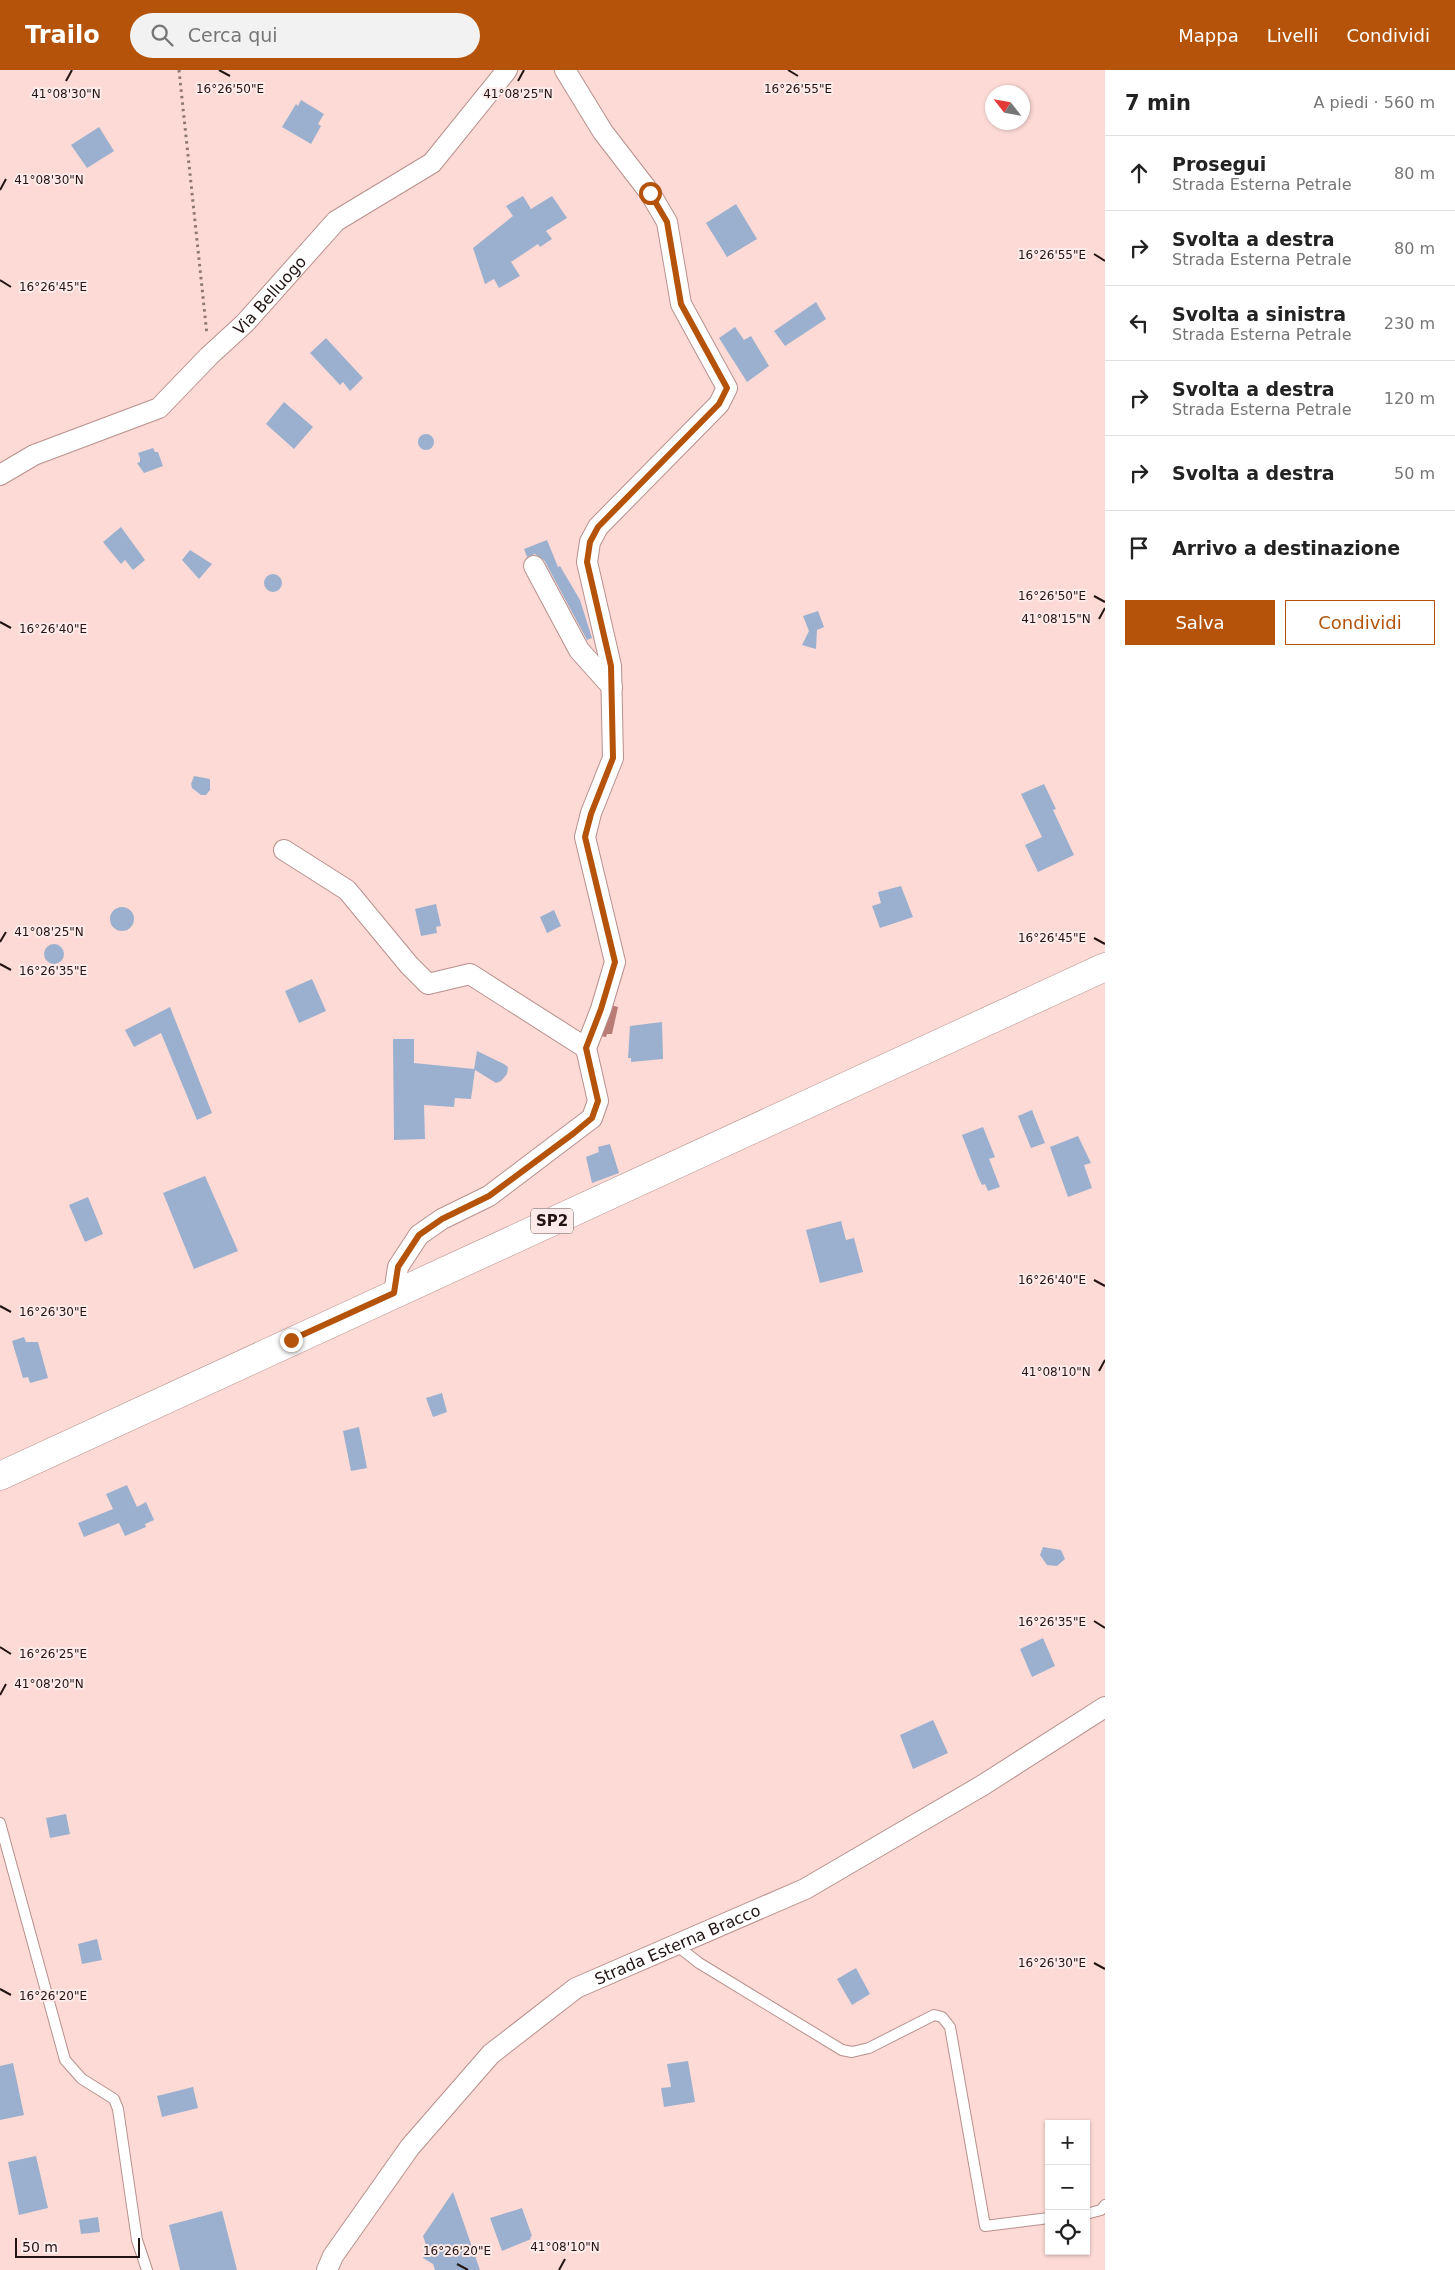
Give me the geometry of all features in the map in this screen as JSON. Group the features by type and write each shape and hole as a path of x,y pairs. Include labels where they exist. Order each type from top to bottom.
{"main road":[{"name":"SP2","path":"0,1476 1105,967"}],"street":[{"name":"Via Belluogo","path":"0,475 34,455 159,408 209,356 245,323 336,221 432,163 507,70"},
{"path":"394,1293 398,1267 419,1235 442,1219 489,1196 592,1118 598,1101 586,1048 601,1009 615,962 585,837 591,814 613,758 611,666 587,562 590,542 598,527 719,404 727,388 681,304 667,222 650,193 603,132 565,70"},
{"path":"534,566 579,650 612,687"},
{"path":"284,850 347,890 409,966 428,984 470,974 586,1048"},
{"name":"Strada Esterna Bracco","path":"327,2270 333,2256 410,2147 491,2054 576,1988 806,1889 984,1785 1105,1708"}],"lane":[{"path":"0,1823 65,2060 82,2079 114,2099 118,2109 137,2240 148,2270"},
{"path":"676,1945 699,1963 842,2050 852,2052 869,2048 934,2015 942,2017 950,2027 985,2226 1045,2218"},
{"path":"1090,2213 1101,2210 1105,2205"}],"path":[{"path":"179,70 209,356"}],"shaded area":[{"path":"607,1004 618,1007 612,1034 607,1034 606,1037 600,1036"}],"building":[{"path":"301,100 324,114 318,124 321,126 311,144 282,127 296,104 298,106"},
{"path":"99,127 114,151 87,168 71,145"},
{"path":"523,196 531,209 552,196 567,218 546,231 552,239 540,247 538,244 511,262 520,276 499,288 494,279 485,284 473,248 513,216 506,206"},
{"path":"736,204 757,239 727,257 706,223"},
{"path":"816,302 826,319 785,346 774,331"},
{"path":"735,327 744,340 751,336 769,366 747,382 719,338"},
{"path":"326,338 363,378 350,391 343,382 340,385 310,353"},
{"path":"284,402 313,427 294,449 266,424"},
{"path":"423,434 429,434 434,439 432,448 423,450 418,445 418,439"},
{"path":"153,448 155,452 158,452 163,466 144,473 137,463 140,462 138,453"},
{"path":"121,527 145,560 133,570 125,560 121,564 103,542"},
{"path":"547,540 558,567 560,566 580,600 592,638 587,640 544,560 535,554 527,557 524,549"},
{"path":"190,550 212,564 199,579 182,560"},
{"path":"273,574 279,577 282,583 279,589 273,592 267,589 264,583 267,577"},
{"path":"818,611 824,627 817,630 816,649 802,645 809,631 803,616"},
{"path":"194,776 210,779 210,790 206,795 201,795 192,788 191,784"},
{"path":"1044,784 1056,809 1053,810 1074,855 1038,872 1025,845 1042,837 1021,794"},
{"path":"901,886 913,917 880,928 872,906 881,903 878,892"},
{"path":"436,904 441,926 436,927 437,933 421,936 415,909"},
{"path":"122,907 130,911 134,919 130,927 122,931 114,927 110,919 114,911"},
{"path":"554,910 561,926 547,933 540,917"},
{"path":"54,944 61,947 64,954 61,961 54,964 47,961 44,954 47,947"},
{"path":"312,979 326,1011 299,1023 285,991"},
{"path":"170,1007 212,1113 197,1120 161,1033 134,1047 125,1030"},
{"path":"662,1022 663,1059 631,1062 631,1058 628,1058 630,1026"},
{"path":"393,1039 414,1039 414,1063 474,1069 477,1051 508,1067 507,1074 501,1081 496,1083 475,1070 471,1099 455,1098 454,1107 424,1105 425,1139 394,1140"},
{"path":"1032,1110 1045,1143 1031,1148 1018,1116"},
{"path":"983,1127 995,1157 989,1159 1000,1187 988,1191 985,1184 982,1185 978,1177 962,1135"},
{"path":"1078,1136 1091,1163 1084,1165 1092,1188 1068,1197 1050,1147"},
{"path":"610,1144 619,1173 592,1183 586,1157 599,1152 598,1147"},
{"path":"205,1176 238,1251 194,1269 163,1193"},
{"path":"88,1197 103,1234 85,1242 69,1205"},
{"path":"841,1221 846,1240 854,1238 863,1272 820,1283 806,1230"},
{"path":"24,1337 26,1342 38,1342 48,1378 30,1383 28,1377 23,1378 12,1341"},
{"path":"442,1393 447,1412 433,1417 426,1398"},
{"path":"359,1427 367,1468 351,1471 343,1431"},
{"path":"127,1485 137,1507 146,1502 154,1520 145,1524 146,1527 125,1536 119,1523 84,1537 78,1523 113,1509 106,1494"},
{"path":"1043,1547 1061,1550 1065,1559 1057,1566 1047,1565 1040,1555"},
{"path":"1043,1638 1055,1666 1032,1677 1020,1649"},
{"path":"933,1720 948,1753 913,1769 900,1735"},
{"path":"66,1814 70,1834 50,1838 46,1818"},
{"path":"97,1939 102,1960 82,1964 78,1944"},
{"path":"856,1968 870,1994 852,2005 837,1979"},
{"path":"688,2061 695,2102 664,2107 661,2088 671,2087 667,2064"},
{"path":"13,2063 24,2115 0,2120 0,2066"},
{"path":"193,2087 198,2108 162,2117 157,2096"},
{"path":"36,2156 48,2208 19,2215 8,2162"},
{"path":"453,2192 480,2270 435,2270 433,2264 423,2258 428,2251 423,2236"},
{"path":"522,2208 532,2236 530,2237 531,2239 502,2251 490,2218"},
{"path":"222,2211 237,2270 180,2270 169,2225"},
{"path":"98,2217 100,2232 81,2234 79,2220"}],"route":[{"path":"291,1340 394,1293 398,1267 419,1235 442,1219 489,1196 574,1133 592,1118 598,1101 586,1048 601,1009 615,962 585,837 591,814 613,758 611,666 587,562 590,542 598,527 719,404 727,388 681,304 667,222 650,193"}]}
